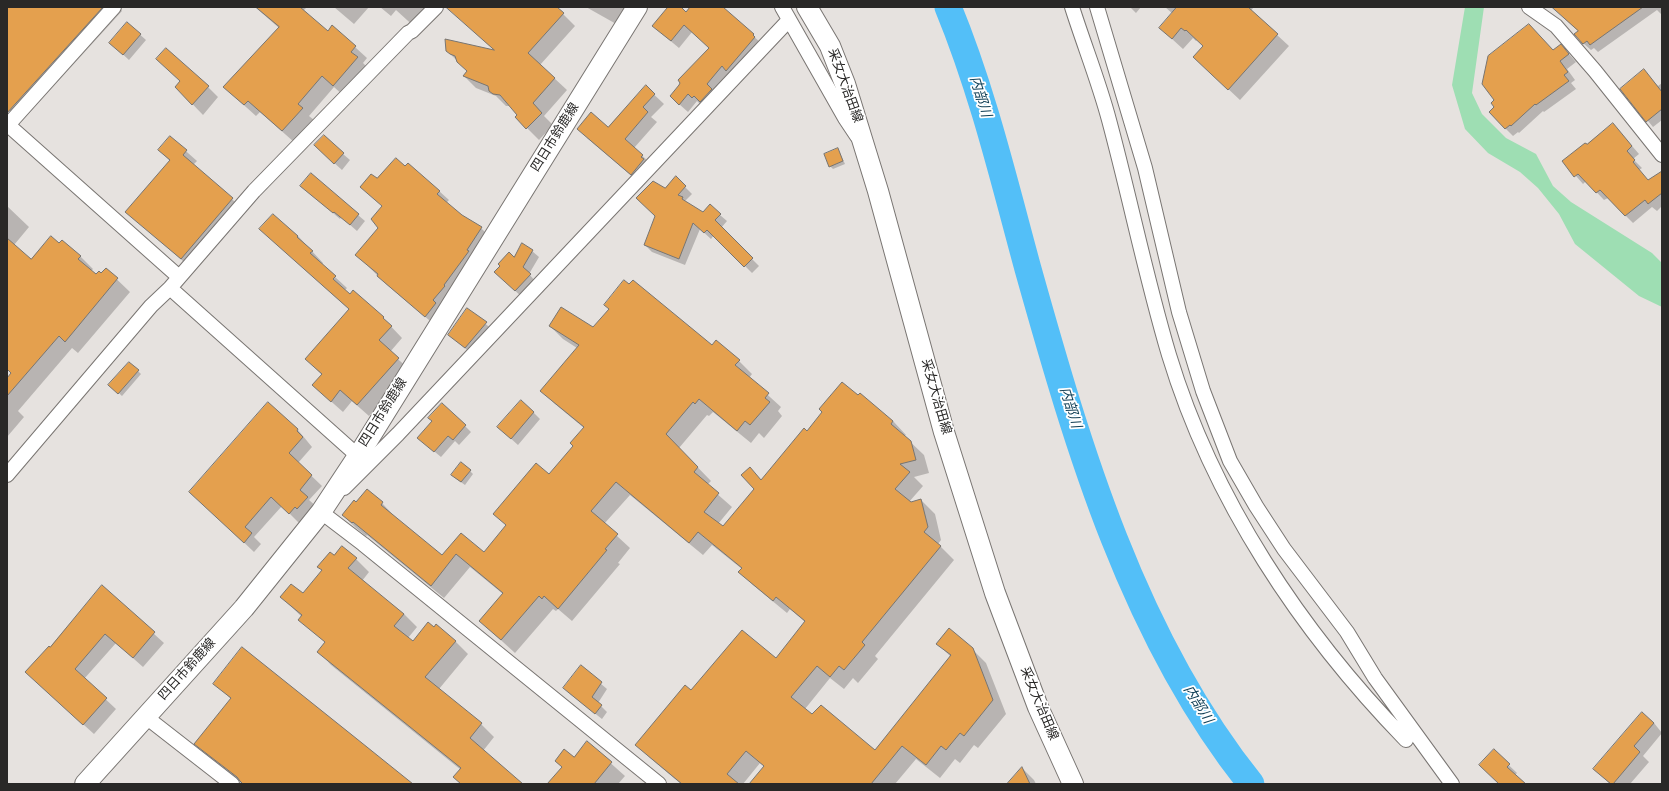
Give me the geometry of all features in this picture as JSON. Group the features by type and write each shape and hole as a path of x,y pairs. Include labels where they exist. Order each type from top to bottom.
{"main road":[{"name":"四日市鈴鹿線","path":"85,784 244,608 321,512 358,456 637,7"},
{"name":"采女大治田線","path":"807,7 830,46 846,84 865,147 944,432 995,593 1038,707 1073,784"}],"street":[{"path":"114,7 8,125 179,277"},
{"path":"7,475 151,306 170,288 264,180 408,33 412,31 436,7"},
{"path":"782,7 788,21 845,118 865,147"},
{"path":"1072,7 1109,118 1169,356 1201,442 1218,478 1248,534 1312,630 1371,704 1406,740"},
{"path":"1097,7 1145,168 1182,319 1203,391 1230,461 1256,506 1284,549 1347,632 1375,678 1452,784"},
{"path":"1529,7 1556,26 1595,71 1662,155"},
{"path":"659,784 321,512 398,434 788,21"},
{"path":"170,288 358,456"},
{"path":"146,717 232,784"}],"green space":[{"path":"1465,7 1484,7 1472,93 1482,114 1506,138 1536,154 1553,186 1571,202 1652,253 1662,263 1662,307 1639,296 1575,244 1559,214 1538,188 1520,172 1488,153 1465,129 1452,85"}],"building":[{"path":"7,7 103,7 7,113"},
{"path":"256,7 300,7 328,31 332,25 356,46 351,52 358,57 333,86 322,76 298,104 303,108 282,131 248,101 244,105 223,87 279,27"},
{"path":"446,7 557,7 564,13 528,53 555,78 533,103 542,113 526,129 515,117 517,115 500,95 493,94 489,91 488,86 463,76 467,71 457,62 455,56 446,51 445,39 494,50"},
{"path":"665,7 681,7 686,12 690,7 723,7 754,34 753,35 755,37 726,71 722,66 707,84 712,89 700,102 694,96 692,98 688,94 679,105 670,96 680,83 678,80 709,48 684,25 671,41 652,26 667,8"},
{"path":"1177,7 1248,7 1278,34 1228,90 1193,57 1203,46 1186,30 1185,31 1181,28 1172,39 1159,28"},
{"path":"1552,7 1643,7 1590,45 1587,41 1583,44 1574,34 1578,31"},
{"path":"127,22 141,34 123,55 109,43"},
{"path":"1529,24 1553,50 1561,44 1569,54 1560,61 1568,72 1564,75 1569,81 1536,105 1535,104 1511,126 1510,125 1505,129 1489,112 1494,107 1491,103 1494,100 1482,84 1488,56"},
{"path":"166,48 209,86 192,105 175,87 180,81 156,59"},
{"path":"1644,69 1662,92 1662,109 1646,122 1620,89"},
{"path":"646,85 655,94 643,107 648,112 625,139 643,155 641,157 644,159 631,175 577,129 591,112 608,127"},
{"path":"1613,123 1632,146 1627,151 1635,160 1633,162 1648,180 1662,171 1662,193 1648,204 1645,200 1625,216 1600,190 1596,193 1578,174 1574,177 1562,161 1585,143 1587,144"},
{"path":"324,135 344,153 334,164 314,145"},
{"path":"170,136 187,150 183,155 233,198 181,259 125,212 170,160 158,150"},
{"path":"838,148 843,161 829,167 824,154"},
{"path":"396,158 405,166 408,163 440,191 437,194 462,215 482,227 467,250 469,251 444,285 445,286 433,300 436,303 425,317 355,255 378,228 371,219 382,206 360,187 371,174 377,178"},
{"path":"311,173 359,214 350,225 300,186"},
{"path":"676,176 686,186 678,195 683,197 682,199 703,212 710,204 721,214 715,220 753,258 744,267 707,230 704,233 693,223 679,259 644,245 655,216 636,198 653,181 665,188"},
{"path":"273,214 313,251 310,253 336,276 333,279 350,294 353,290 392,326 379,340 399,358 357,405 340,390 331,402 312,385 322,374 305,359 349,309 259,229"},
{"path":"51,236 59,243 62,240 81,256 78,259 96,274 99,271 101,273 106,268 118,278 65,342 59,336 7,396 7,378 11,373 7,369 7,238 31,259"},
{"path":"522,243 533,250 523,267 531,274 515,291 494,272 500,266 498,264 509,252 514,257"},
{"path":"624,280 629,284 633,280 712,345 716,340 740,360 735,365 769,393 765,398 770,402 750,425 745,421 737,431 699,399 695,404 693,402 666,434 698,467 694,472 719,493 704,512 723,526 754,489 741,475 750,467 761,480 804,428 807,431 822,412 819,409 842,382 858,395 860,393 893,421 891,424 911,441 916,460 900,464 910,472 895,489 911,502 921,499 928,527 924,532 941,546 862,642 865,645 844,670 839,666 830,677 817,666 791,697 812,714 821,705 875,750 951,655 936,644 949,628 973,648 993,700 964,736 960,733 946,750 941,746 926,765 902,746 871,784 749,784 764,766 746,751 727,774 739,784 682,784 635,745 685,685 691,690 742,630 776,658 805,621 776,597 773,601 738,572 742,568 698,532 689,543 616,482 591,511 618,534 605,549 607,550 558,609 544,596 542,599 539,596 501,640 479,621 503,593 456,554 431,586 353,522 352,523 342,515 354,500 356,502 367,489 383,502 381,505 442,555 461,533 484,552 506,525 493,514 536,463 549,474 573,446 570,443 584,427 540,391 579,345 549,326 561,307 593,327 609,309 604,305"},
{"path":"467,308 487,322 465,348 448,335"},
{"path":"129,362 139,370 118,394 108,385"},
{"path":"521,400 534,412 511,439 497,427"},
{"path":"268,402 298,429 297,431 303,437 289,453 312,475 300,490 308,497 297,509 295,507 289,514 271,497 245,527 252,533 244,543 189,492"},
{"path":"442,403 466,425 453,440 448,436 434,452 417,438 432,421 428,418"},
{"path":"461,462 471,470 461,482 451,475"},
{"path":"342,546 357,558 348,568 404,614 394,626 413,641 428,622 434,627 436,624 456,641 425,677 482,723 470,738 523,784 461,784 453,777 461,768 317,652 325,642 298,620 302,615 280,597 291,584 303,593 322,570 317,567 330,552 334,555"},
{"path":"102,585 155,632 133,658 105,634 75,669 107,698 83,725 25,672 49,646 50,647"},
{"path":"242,647 413,784 243,784 237,777 194,744 231,698 213,684"},
{"path":"581,665 602,682 592,697 602,705 595,714 563,688"},
{"path":"1642,712 1654,723 1634,746 1640,752 1613,784 1611,784 1593,769"},
{"path":"587,741 612,762 594,784 547,784 562,767 555,761 564,749 574,757"},
{"path":"1494,749 1510,764 1507,767 1526,784 1499,784 1479,765"},
{"path":"1022,767 1030,784 1007,784"}],"waterway":[{"name":"内部川","path":"948,7 961,39 982,104 1067,404 1089,471 1114,538 1142,603 1173,667 1210,727 1251,784"}]}
